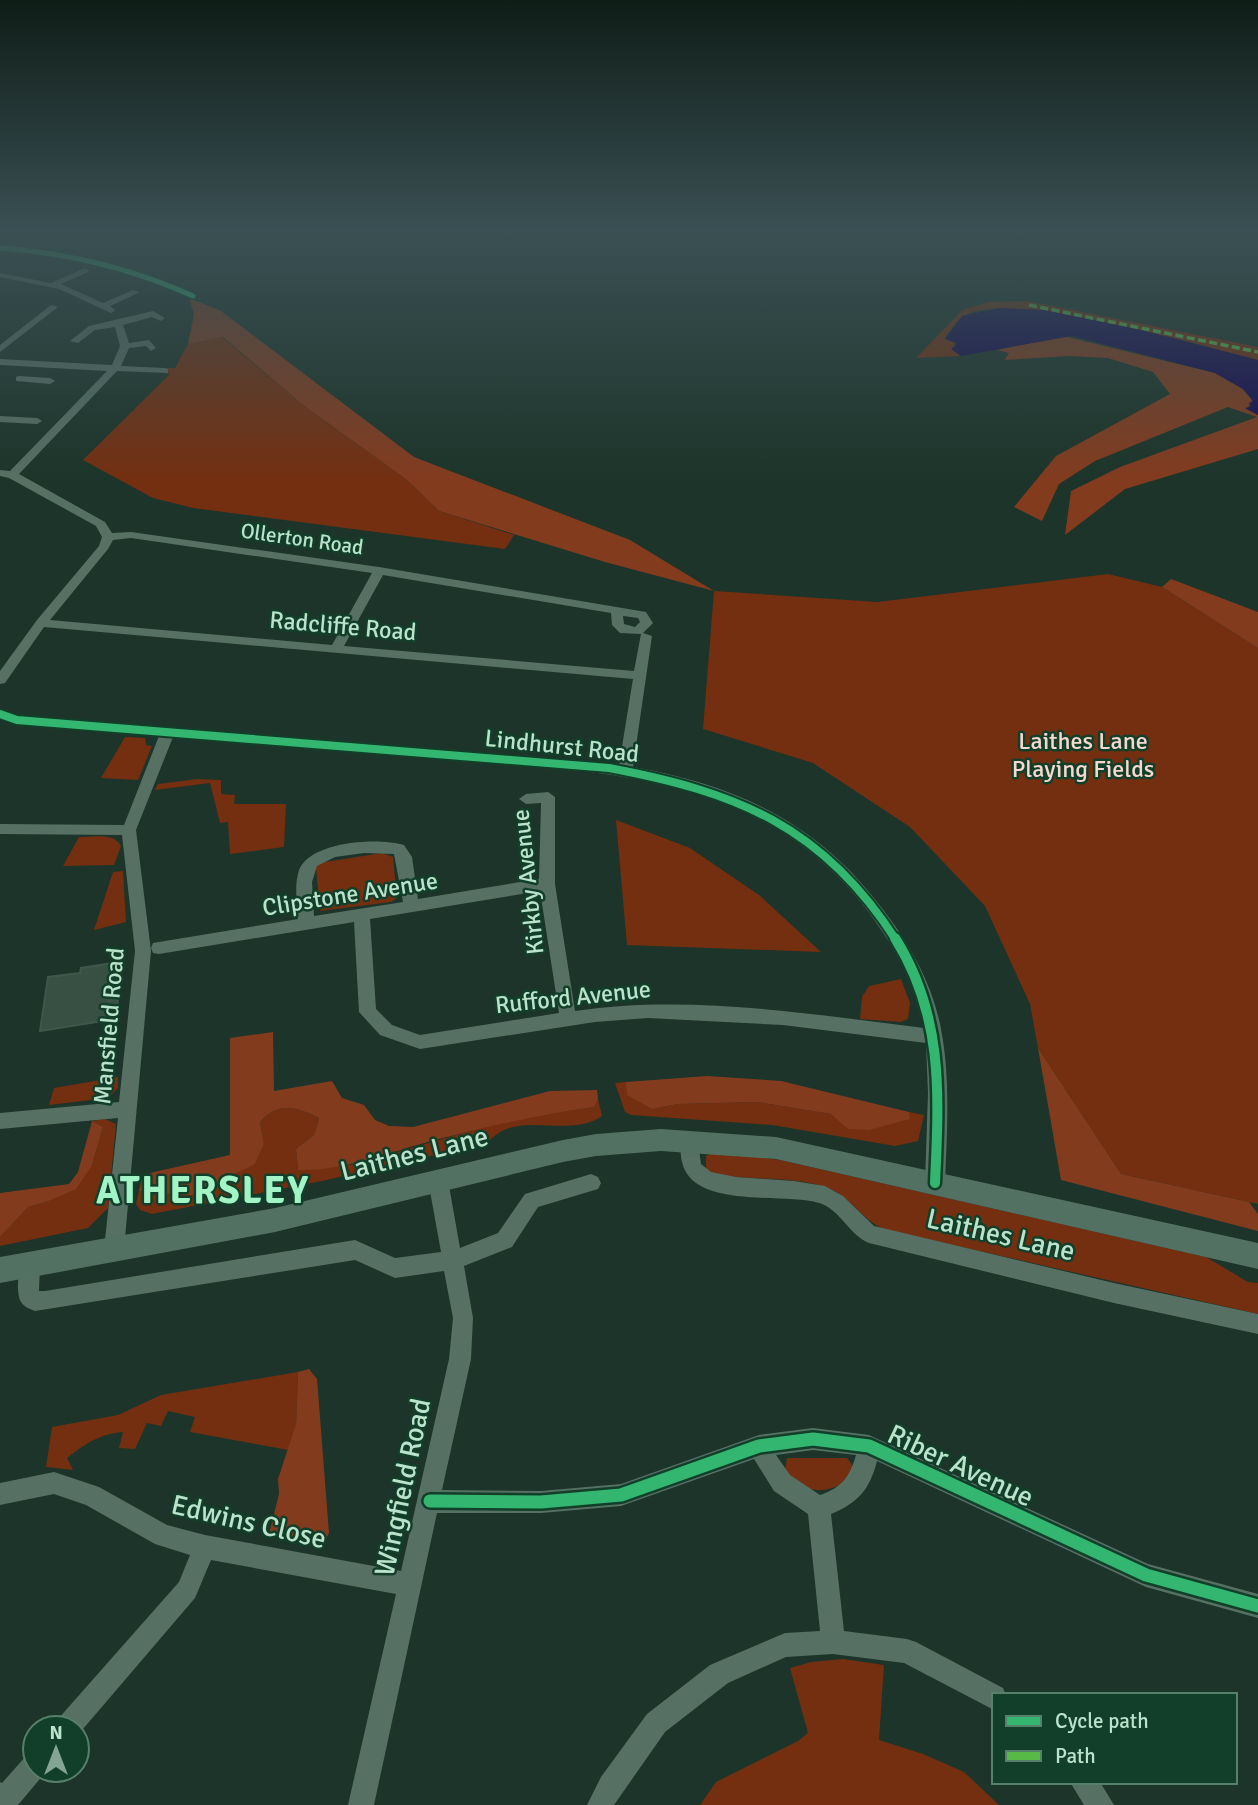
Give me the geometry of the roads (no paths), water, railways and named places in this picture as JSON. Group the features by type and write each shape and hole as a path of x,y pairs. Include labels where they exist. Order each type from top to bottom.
{"main road":[{"name":"Laithes Lane","path":"0,1270 275,1220 596,1145 690,1141 776,1148 1258,1256"}],"street":[{"path":"0,349 46,313"},
{"path":"75,341 92,328 153,314 160,318"},
{"path":"0,680 41,623 104,547 108,537 100,524 6,474 115,368 125,345 118,324"},
{"path":"125,345 149,343 150,348"},
{"path":"0,362 165,371"},
{"path":"35,380 50,365"},
{"path":"19,379 50,381"},
{"path":"0,419 37,421"},
{"name":"Ollerton Road","path":"108,537 131,535 379,571 617,612"},
{"path":"337,648 379,571"},
{"name":"Radcliffe Road","path":"41,623 640,676"},
{"path":"625,771 646,636"},
{"name":"Lindhurst Road","path":"0,714 17,720 625,771 675,780 732,801 782,825 836,864 868,900 896,939 916,975 934,1037 939,1102 935,1183"},
{"name":"Mansfield Road","path":"114,1249 143,951 129,830 168,732"},
{"name":"Kirkby Avenue","path":"526,799 548,797 547,884 568,1019"},
{"path":"0,829 129,830"},
{"path":"306,924 306,871 310,862 325,854 385,845 399,849 404,857 411,906"},
{"name":"Clipstone Avenue","path":"159,948 547,884"},
{"name":"Rufford Avenue","path":"362,914 368,1012 386,1030 420,1042 568,1019 648,1011 848,1025 934,1037"},
{"path":"0,1121 127,1109"},
{"name":"Laithes Lane","path":"690,1141 691,1164 705,1181 718,1185 780,1188 824,1195 832,1198 858,1227 869,1234 1114,1293 1258,1324"},
{"name":"Wingfield Road","path":"361,1805 460,1359 463,1318 438,1180"},
{"path":"30,1264 29,1297 35,1301 355,1250 398,1269 489,1248 504,1240 532,1200 591,1183"},
{"name":"Riber Avenue","path":"430,1501 541,1502 621,1494 759,1446 813,1439 869,1446 1146,1576 1258,1606"},
{"path":"759,1446 777,1480 796,1496 819,1507 842,1500 862,1479 869,1446"},
{"name":"Edwins Close","path":"0,1494 54,1483 91,1495 163,1536 205,1548 411,1585"},
{"path":"819,1507 833,1642"},
{"path":"79,1714 187,1590 205,1548"},
{"path":"600,1805 610,1786 656,1723 719,1674 785,1645 833,1642 907,1651 992,1696"},
{"path":"4,1800 21,1781"},
{"path":"1085,1784 1101,1805"}],"district":[{"name":"ATHERSLEY","path":"203,1190"}],"park label":[{"name":"Laithes Lane Playing Fields","path":"1083,755"}]}
